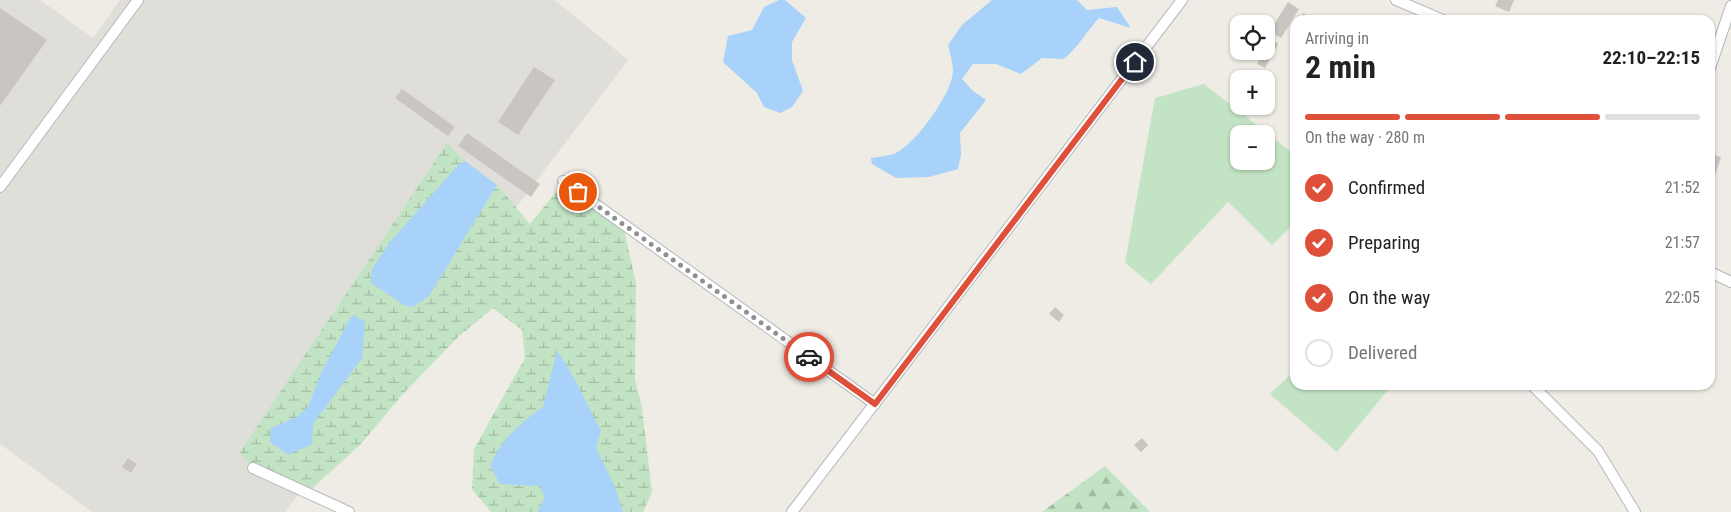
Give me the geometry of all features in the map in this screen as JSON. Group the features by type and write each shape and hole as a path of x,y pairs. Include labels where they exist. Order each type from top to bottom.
{"street":[{"path":"0,187 138,0"},
{"path":"792,512 1182,0"},
{"path":"1396,0 1431,15"},
{"path":"1715,53 1731,6"},
{"path":"563,181 625,228 875,404"},
{"path":"1715,274 1731,282"},
{"path":"1537,390 1598,451 1635,512"},
{"path":"252,468 349,512"}],"shaded area":[{"path":"0,0 40,0 93,38 120,0 555,0 628,60 285,512 92,512 0,444"}],"green space":[{"path":"1204,84 1230,104 1230,115 1244,115 1257,125 1230,125 1230,170 1275,170 1275,139 1290,151 1290,228 1272,245 1228,202 1151,284 1125,263 1155,98"},
{"path":"447,143 465,161 497,185 530,224 560,187 624,230 636,283 635,379 642,408 652,492 643,512 491,512 472,489 474,449 525,358 522,330 493,308 458,337 402,395 360,445 307,493 253,468 240,452"},
{"path":"1290,375 1290,390 1388,390 1337,452 1270,394"},
{"path":"1105,466 1150,512 1042,512"}],"water":[{"path":"779,0 785,0 806,18 792,42 792,60 803,91 792,107 780,113 764,107 757,93 723,62 728,36 752,30 764,7"},
{"path":"992,0 1077,0 1087,10 1117,7 1131,28 1099,18 1064,59 1042,58 1021,74 996,64 973,64 962,79 973,91 986,100 960,133 961,155 958,169 929,177 896,178 872,164 871,158 894,154 903,149 931,118 951,81 953,68 948,45 962,25"},
{"path":"465,161 497,185 429,296 413,307 404,305 371,283 372,269 391,241 459,164"},
{"path":"352,315 365,322 362,358 313,424 312,444 288,455 270,442 271,428 297,417 308,407 321,373"},
{"path":"557,351 575,380 601,430 596,448 615,487 623,512 537,512 545,498 540,486 500,484 490,465 500,447 512,432 543,407"}],"building":[{"path":"1498,0 1514,0 1509,12 1495,6"},
{"path":"1288,2 1299,9 1295,15 1290,15 1290,24 1281,38 1275,34 1275,23"},
{"path":"0,8 47,40 0,106"},
{"path":"1259,60 1269,60 1265,68 1257,64"},
{"path":"534,67 555,80 518,135 498,122"},
{"path":"402,89 455,127 448,136 395,98"},
{"path":"467,133 540,184 531,197 458,146"},
{"path":"1715,155 1721,157 1715,175"},
{"path":"1055,307 1064,315 1059,322 1049,314"},
{"path":"1142,438 1148,445 1141,452 1134,445"},
{"path":"128,458 137,464 131,473 122,467"}],"way so far":[{"path":"578,192 625,228 809,357"}],"route":[{"path":"809,357 875,404 1135,62"}]}
